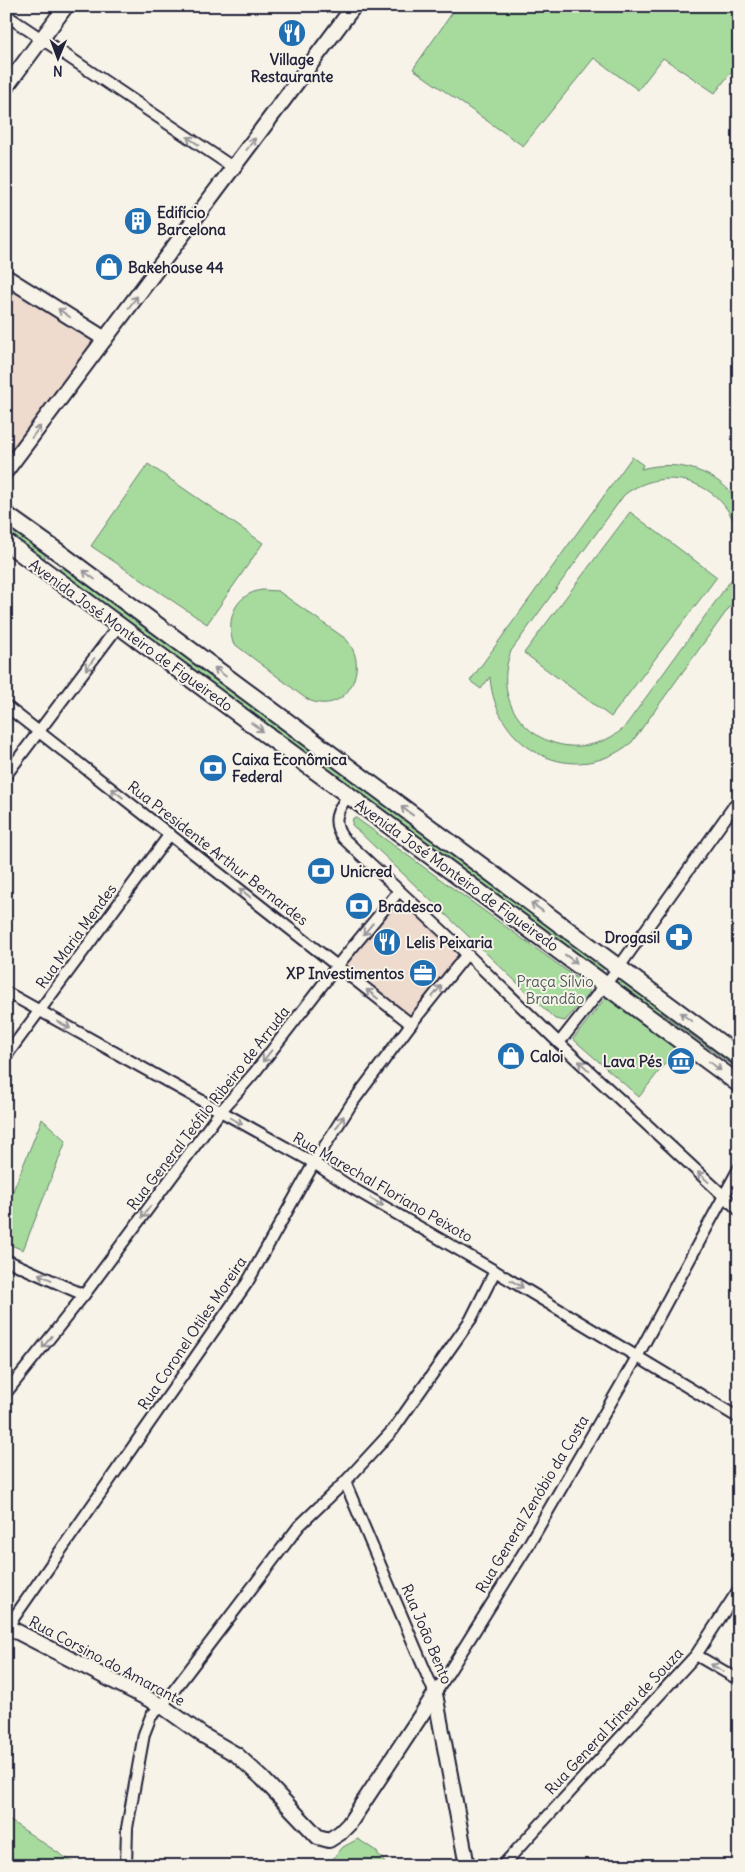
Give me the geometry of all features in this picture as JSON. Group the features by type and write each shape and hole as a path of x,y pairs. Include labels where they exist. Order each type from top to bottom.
{"main road":[{"name":"Avenida José Monteiro de Figueiredo","path":"6,516 739,1057"},
{"name":"Avenida José Monteiro de Figueiredo","path":"6,542 739,1084"}],"street":[{"path":"6,87 66,6"},
{"path":"6,471 354,6"},
{"path":"6,15 234,168"},
{"path":"6,277 105,340"},
{"path":"6,775 119,625"},
{"name":"Rua Presidente Arthur Bernardes","path":"6,706 411,1024"},
{"path":"348,796 336,815 338,832 343,838 559,1043 739,1210"},
{"path":"559,1043 619,967 739,799"},
{"name":"Rua Maria Mendes","path":"6,1056 170,834"},
{"name":"Rua General Teófilo Ribeiro de Arruda","path":"6,1394 84,1295 220,1112 255,1072 337,966 399,892"},
{"name":"Rua Coronel Otiles Moreira","path":"7,1627 247,1283 314,1163 352,1103 411,1024 467,954"},
{"name":"Rua Marechal Floriano Peixoto","path":"6,992 314,1163 352,1188 495,1271 739,1418"},
{"name":"Rua General Zenóbio da Costa","path":"329,1840 340,1834 349,1824 435,1694 529,1544 636,1357 739,1168"},
{"path":"6,1260 84,1295"},
{"path":"126,1866 127,1828 144,1734 151,1716 162,1706 299,1526 345,1482 393,1430 471,1319 495,1271"},
{"name":"Rua João Bento","path":"345,1482 435,1694 467,1866"},
{"name":"Rua General Irineu de Souza","path":"502,1866 696,1656 739,1589"},
{"name":"Rua Corsino do Amarante","path":"7,1627 162,1706 204,1736 237,1755 262,1778 318,1837 329,1840"},
{"path":"696,1656 739,1680"}],"shaded area":[{"path":"6,288 95,341 6,457"},
{"path":"401,897 460,953 408,1017 343,966"}],"green space":[{"path":"457,6 739,6 739,62 715,93 663,58 638,90 594,58 523,146 413,69"},
{"path":"632,457 643,465 641,469 669,465 682,467 708,475 719,482 739,502 739,540 733,521 723,505 710,492 695,484 677,480 659,480 641,485 624,495 511,651 506,677 509,700 519,719 535,734 555,743 577,746 600,742 623,729 734,576 739,556 739,594 632,742 609,756 586,762 563,762 541,755 522,742 506,725 495,703 490,677 481,689 470,681"},
{"path":"148,464 263,543 207,624 91,546"},
{"path":"630,512 717,577 611,717 524,653"},
{"path":"6,526 45,554 45,559 42,561 6,536"},
{"path":"63,567 605,967 601,972 60,572 59,570"},
{"path":"262,590 278,591 346,639 354,653 356,668 351,686 338,700 325,703 311,701 233,643 231,625 235,609 245,597 253,592"},
{"name":"Praça Sílvio Brandão","path":"353,818 356,818 589,987 589,993 565,1021 555,1019 352,825"},
{"path":"618,975 739,1064 739,1070 661,1013 657,1014 616,982"},
{"name":"Praça Sílvio Brandão","path":"607,996 677,1048 639,1097 573,1039"},
{"path":"42,1119 66,1141 23,1250 6,1243 6,1208"},
{"path":"6,1818 78,1866 6,1866"},
{"path":"358,1839 376,1851 387,1866 332,1866 332,1860 343,1847"}],"place":[{"name":"Village Restaurante","path":"292,33"},
{"name":"Edifício Barcelona","path":"138,221"},
{"name":"Bakehouse 44","path":"109,267"},
{"name":"Caixa Econômica Federal","path":"213,768"},
{"name":"Unicred","path":"321,871"},
{"name":"Bradesco","path":"359,906"},
{"name":"Drogasil","path":"679,937"},
{"name":"Lelis Peixaria","path":"387,942"},
{"name":"XP Investimentos","path":"423,973"},
{"name":"Caloi","path":"511,1056"},
{"name":"Lava Pés","path":"681,1061"}]}
